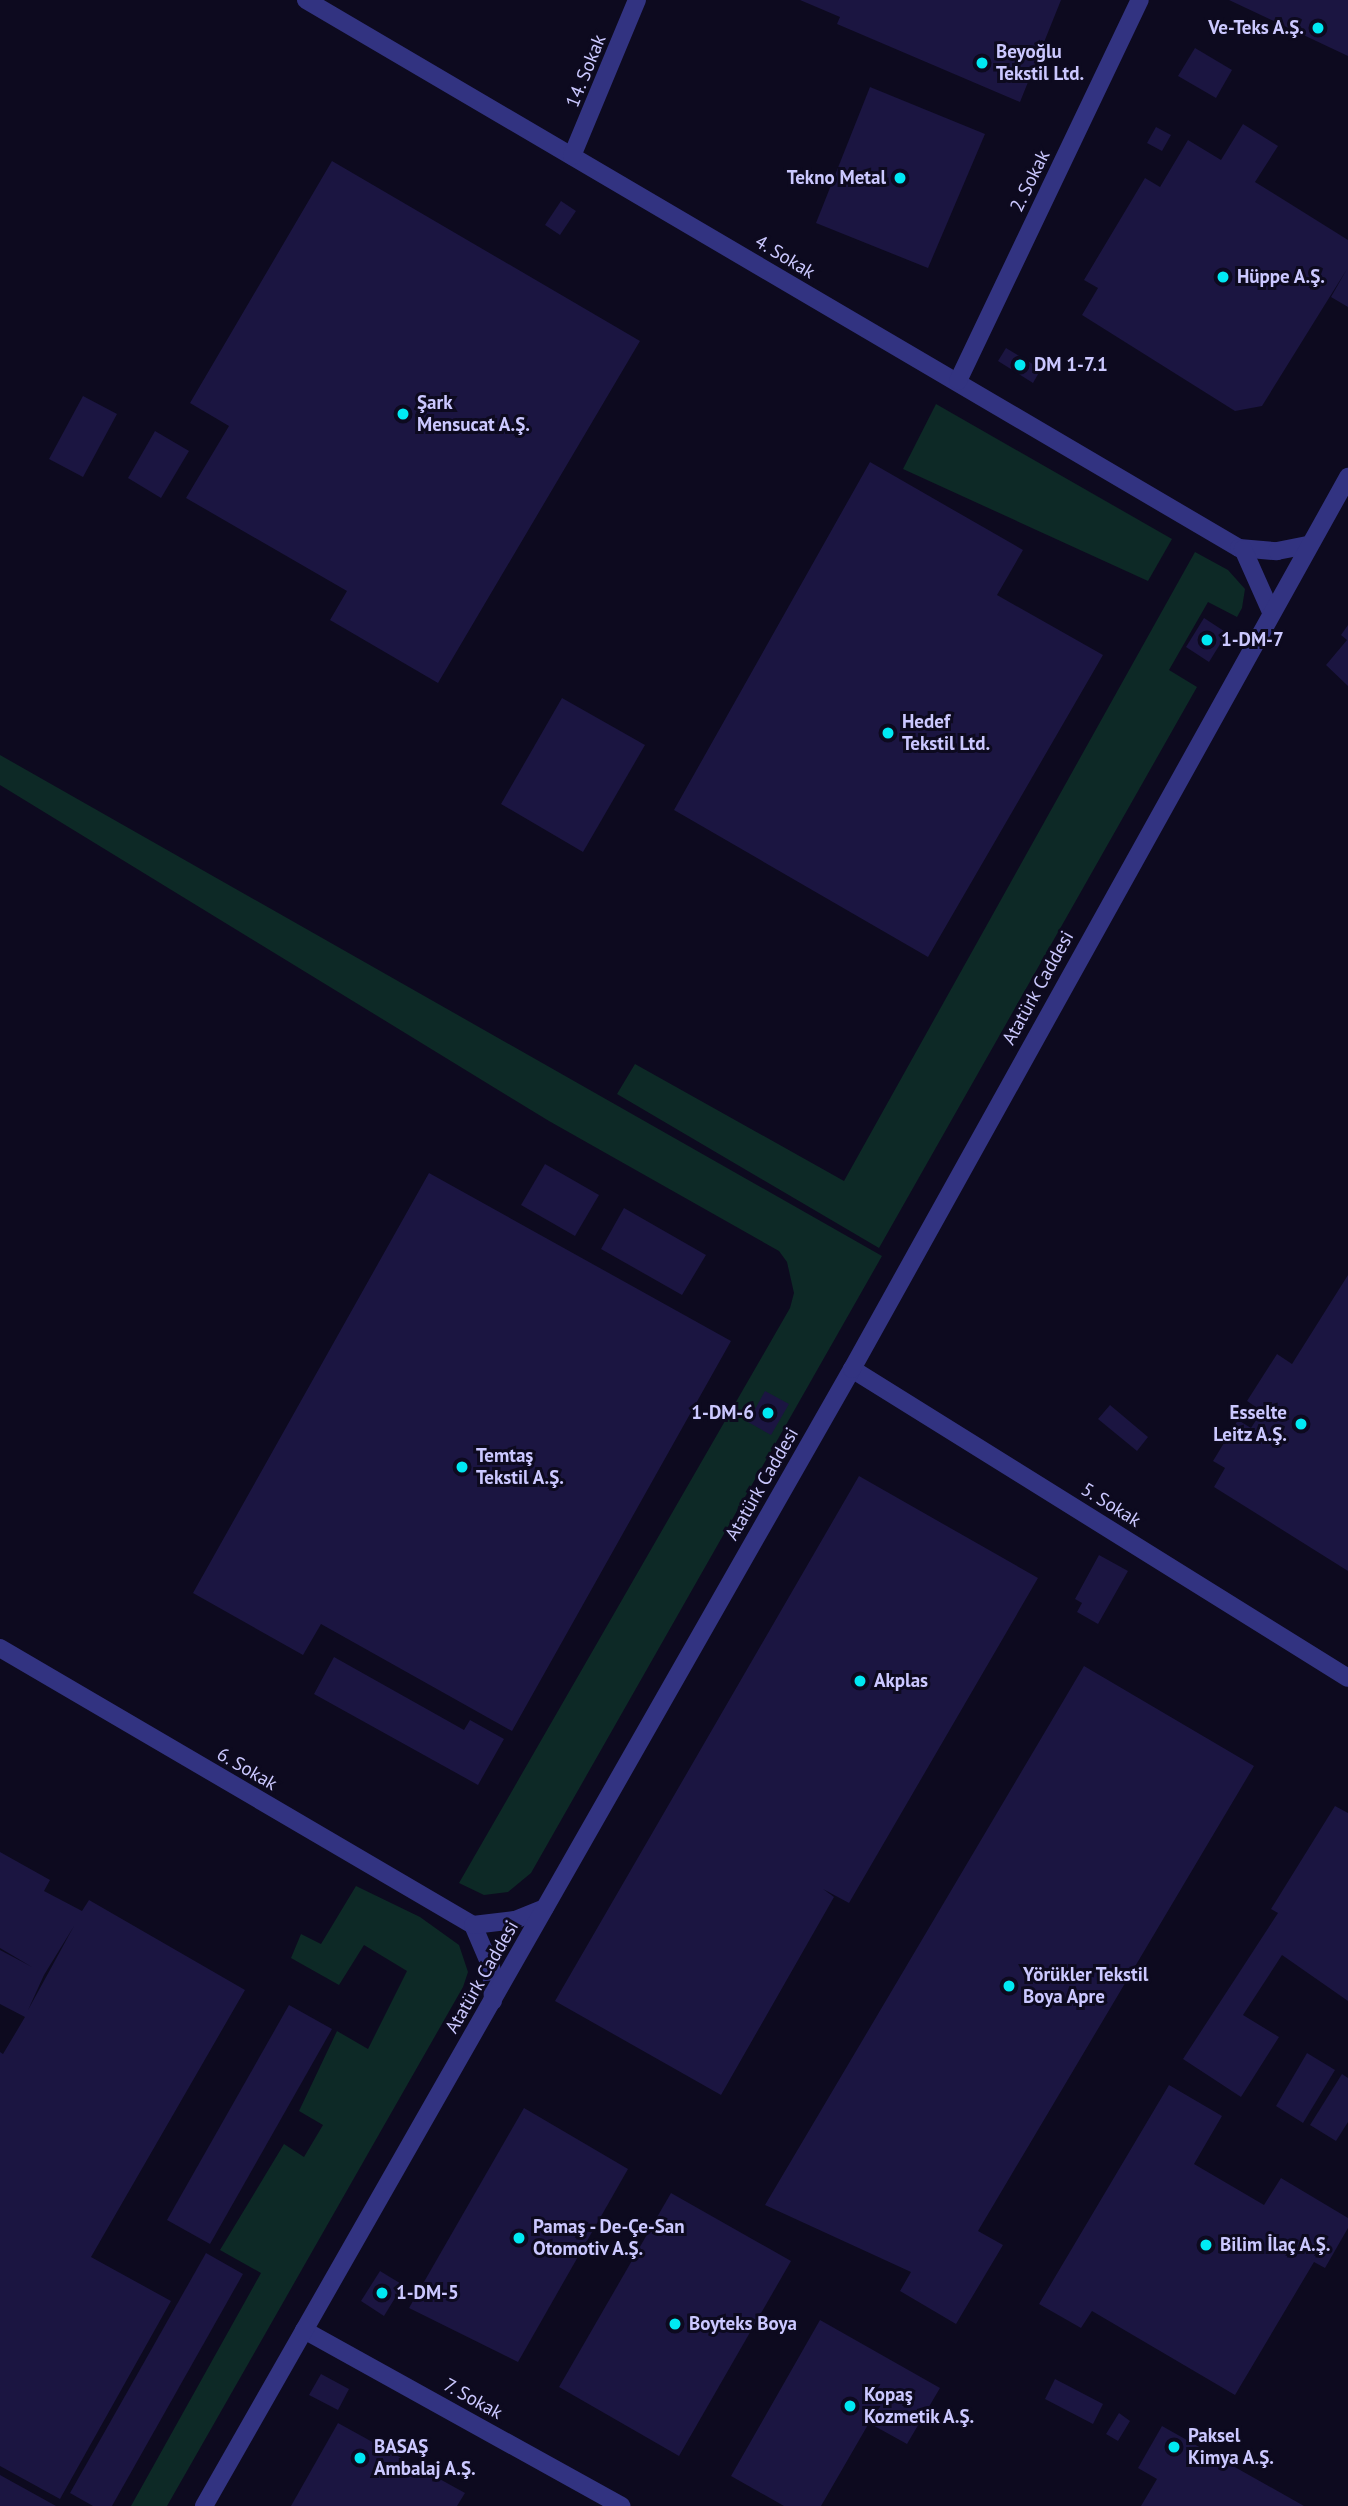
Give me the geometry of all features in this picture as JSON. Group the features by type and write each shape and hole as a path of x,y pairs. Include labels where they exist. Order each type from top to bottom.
{"street":[{"name":"4. Sokak","path":"306,0 1243,550"},
{"name":"14. Sokak","path":"572,156 637,0"},
{"name":"2. Sokak","path":"958,381 1140,0"},
{"name":"Atatürk Caddesi","path":"204,2506 852,1369 1270,612 1348,477"},
{"path":"1270,612 1243,550 1288,550 1308,545"},
{"name":"5. Sokak","path":"852,1369 1348,1678"},
{"name":"6. Sokak","path":"0,1648 472,1925"},
{"path":"493,2001 491,1967 472,1925 515,1920 545,1908"},
{"name":"7. Sokak","path":"303,2330 622,2506"}],"green space":[{"path":"936,404 1172,539 1148,581 903,469"},
{"path":"1195,552 1228,570 1245,589 1242,608 1237,617 1208,602 1169,670 1197,687 879,1248 617,1094 635,1064 844,1181"},
{"path":"0,755 882,1256 531,1873 508,1892 484,1895 459,1883 790,1308 794,1293 787,1262 779,1251 549,1121 0,785"},
{"path":"356,1886 420,1917 459,1945 468,1972 463,1987 167,2506 131,2506 261,2273 220,2250 284,2144 304,2157 323,2125 299,2111 337,2031 368,2049 407,1971 364,1945 339,1985 291,1958 301,1934 321,1944"}],"building":[{"name":"Beyoğlu Tekstil Ltd.","path":"800,0 1061,0 1020,102 837,24 840,17"},
{"name":"Ve-Teks A.Ş.","path":"1229,0 1348,0 1348,56"},
{"path":"1195,48 1232,70 1216,98 1178,76"},
{"name":"Tekno Metal","path":"870,87 985,134 928,268 816,223"},
{"name":"Hüppe A.Ş.","path":"1243,124 1278,146 1255,182 1348,240 1348,307 1331,297 1347,269 1262,406 1235,411 1082,315 1098,288 1084,280 1145,178 1160,187 1188,140 1221,160"},
{"path":"1156,127 1171,135 1162,151 1147,143"},
{"name":"Şark Mensucat A.Ş.","path":"332,161 640,341 438,683 330,620 347,591 186,498 229,426 190,403"},
{"path":"561,201 576,211 560,235 545,225"},
{"name":"DM 1-7.1","path":"1006,348 1041,369 1033,383 998,361"},
{"path":"83,396 117,414 83,477 49,459"},
{"path":"155,431 189,451 161,498 128,478"},
{"name":"Hedef Tekstil Ltd.","path":"870,462 1023,550 997,595 1103,655 928,957 674,810"},
{"name":"1-DM-7","path":"1204,618 1227,633 1209,662 1186,647"},
{"path":"1348,625 1348,686 1326,665 1347,640 1341,635"},
{"path":"562,698 645,745 583,852 501,804"},
{"path":"545,1164 599,1195 575,1236 521,1205"},
{"name":"Temtaş Tekstil A.Ş.","path":"429,1173 731,1341 512,1731 321,1624 303,1655 193,1593"},
{"path":"624,1208 706,1255 682,1295 601,1249"},
{"name":"Esselte Leitz A.Ş.","path":"1348,1275 1348,1571 1214,1487 1225,1468 1213,1461 1238,1420 1251,1428 1262,1411 1247,1401 1277,1354 1292,1364"},
{"name":"1-DM-6","path":"765,1391 789,1404 771,1435 748,1422"},
{"path":"1110,1405 1148,1437 1137,1451 1098,1419"},
{"name":"Akplas","path":"859,1476 1038,1578 849,1903 823,1889 834,1897 721,2095 555,2001"},
{"path":"1099,1555 1128,1571 1098,1624 1077,1612 1082,1603 1075,1599"},
{"path":"334,1657 464,1730 470,1720 504,1739 478,1785 314,1694"},
{"name":"Yörükler Tekstil Boya Apre","path":"1084,1666 1254,1766 978,2231 1003,2245 956,2324 900,2291 911,2272 765,2205"},
{"path":"1335,1806 1348,1813 1348,2001 1282,1955 1243,2015 1279,2037 1241,2097 1183,2059 1278,1913 1271,1909"},
{"path":"0,1852 50,1880 44,1891 82,1911 89,1900 245,1990 91,2257 171,2301 60,2499 0,2466 0,2052 3,2054 25,2017 0,2004 0,1950 32,1967 0,1948","holes":["74,1926 28,2010 44,1975"]},
{"path":"289,2005 332,2029 210,2244 167,2220"},
{"path":"1307,2053 1335,2070 1303,2123 1276,2106"},
{"path":"1342,2074 1348,2078 1348,2122 1336,2141 1310,2125"},
{"name":"Bilim İlaç A.Ş.","path":"1169,2085 1222,2116 1194,2164 1264,2205 1281,2178 1348,2218 1348,2228 1325,2268 1314,2262 1235,2395 1092,2311 1081,2328 1039,2304"},
{"name":"Pamaş - De-Çe-San Otomotiv A.Ş.","path":"524,2108 628,2169 518,2362 409,2308"},
{"name":"Boyteks Boya","path":"671,2193 791,2261 679,2456 559,2387"},
{"path":"206,2253 243,2274 112,2506 93,2506 70,2493"},
{"name":"1-DM-5","path":"380,2271 403,2285 384,2316 361,2301"},
{"name":"Kopaş Kozmetik A.Ş.","path":"820,2320 940,2388 907,2444 869,2423 821,2506 784,2506 731,2476"},
{"path":"321,2374 349,2389 338,2410 309,2395"},
{"path":"1055,2379 1103,2404 1093,2424 1045,2399"},
{"path":"1119,2413 1130,2421 1118,2441 1106,2434"},
{"name":"BASAŞ Ambalaj A.Ş.","path":"338,2423 465,2493 457,2506 291,2506"},
{"name":"Paksel Kimya A.Ş.","path":"1162,2426 1304,2506 1141,2506 1157,2479 1138,2468"},
{"path":"0,2475 56,2506 0,2506"}],"place":[{"name":"Ve-Teks A.Ş.","path":"1318,28"},
{"name":"Beyoğlu Tekstil Ltd.","path":"982,63"},
{"name":"Tekno Metal","path":"900,178"},
{"name":"Hüppe A.Ş.","path":"1223,277"},
{"name":"DM 1-7.1","path":"1020,365"},
{"name":"Şark Mensucat A.Ş.","path":"403,414"},
{"name":"1-DM-7","path":"1207,640"},
{"name":"Hedef Tekstil Ltd.","path":"888,733"},
{"name":"1-DM-6","path":"768,1413"},
{"name":"Esselte Leitz A.Ş.","path":"1301,1424"},
{"name":"Temtaş Tekstil A.Ş.","path":"462,1467"},
{"name":"Akplas","path":"860,1681"},
{"name":"Yörükler Tekstil Boya Apre","path":"1009,1986"},
{"name":"Pamaş - De-Çe-San Otomotiv A.Ş.","path":"519,2238"},
{"name":"Bilim İlaç A.Ş.","path":"1206,2245"},
{"name":"1-DM-5","path":"382,2293"},
{"name":"Boyteks Boya","path":"675,2324"},
{"name":"Kopaş Kozmetik A.Ş.","path":"850,2406"},
{"name":"Paksel Kimya A.Ş.","path":"1174,2447"},
{"name":"BASAŞ Ambalaj A.Ş.","path":"360,2458"}]}
